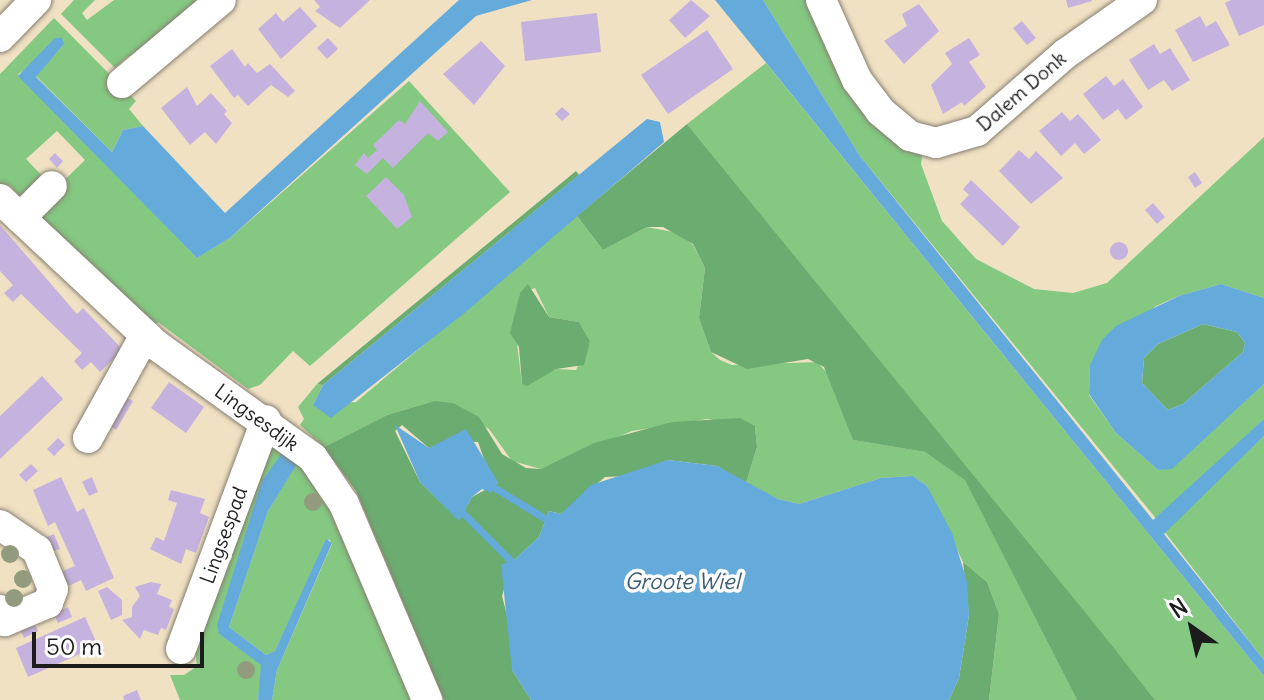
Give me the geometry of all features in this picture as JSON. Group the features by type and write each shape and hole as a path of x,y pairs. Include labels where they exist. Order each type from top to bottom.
{"street":[{"path":"0,16 18,0"},
{"path":"0,37 36,0"},
{"path":"122,83 221,0"},
{"name":"Dalem Donk","path":"821,0 857,80 880,111 910,136 936,143 977,131 1065,54 1142,0"},
{"path":"6,206 52,186"},
{"name":"Lingsesdijk","path":"6,206 145,335 266,420 313,458 344,504 427,700"},
{"path":"88,438 145,335"},
{"name":"Lingsespad","path":"181,649 266,420"},
{"path":"0,525 37,550 53,589 48,603 5,621 0,610"}],"green space":[{"path":"74,0 95,0 82,13 87,20 114,0 207,0 140,55 128,56 115,68 61,14"},
{"path":"763,0 808,0 923,151 921,164 942,221 976,259 1034,289 1073,293 1107,283 1264,137 1264,298 1221,284 1179,296 1156,306 1090,365 1089,395 1116,433 1158,470 1172,468 1264,384 1264,419 1158,521 860,156"},
{"path":"54,18 136,101 129,109 143,126 123,130 112,152 36,76 64,44 18,74 197,258 230,238 409,81 510,192 310,366 293,351 260,385 248,389 158,322 152,329 33,211 85,160 57,131 26,159 48,182 21,197 9,185 4,189 0,185 0,74"},
{"path":"766,63 1264,676 1264,700 1155,700 687,124"},
{"path":"687,124 1155,700 1077,700 965,480 925,452 853,440 824,367 808,359 747,369 711,352 699,318 705,268 693,244 663,227 647,227 603,250 577,216"},
{"path":"576,171 579,175 323,385 317,384"},
{"path":"577,216 603,250 647,227 678,233 693,245 705,268 699,318 711,352 720,360 732,365 817,362 832,378 853,440 925,452 965,479 1077,700 989,700 999,614 987,582 963,562 927,486 913,476 881,478 799,504 778,499 746,483 757,447 755,426 707,419 632,431 541,469 512,461 489,429 434,401 387,415 324,447 300,425 304,419 298,407 317,384 323,385 313,405 356,402","holes":["535,288 549,317 579,322 590,341 576,370 556,369 522,384 515,327 520,293"]},
{"path":"528,284 549,317 579,322 590,341 584,365 556,369 527,386 522,384 519,347 510,333 520,293"},
{"path":"1203,324 1237,332 1245,343 1243,352 1183,404 1168,410 1142,383 1144,358 1158,344"},
{"path":"434,401 453,403 479,417 502,454 526,468 541,469 594,443 672,422 740,418 755,426 757,447 746,483 717,466 668,460 627,476 605,477 561,514 549,511 539,537 512,562 502,596 512,635 512,670 531,700 444,700 356,491 324,447 387,415","holes":["402,425 429,448 447,441 478,442 490,476 498,483 472,497 459,520 420,482 395,431"]},
{"path":"1264,436 1264,660 1164,531"},
{"path":"268,438 313,468 419,700 272,700 277,670 332,544 329,539 275,651 266,655 229,627 268,511 296,465 282,454 219,634 262,665 258,700 180,700 170,675 184,675 197,666 194,641"},
{"path":"963,562 987,582 999,614 989,700 949,700 959,678 969,615"}],"water":[{"path":"459,0 532,0 476,16 230,238 197,258 18,76 55,38 62,38 64,44 36,77 112,152 123,130 143,126 225,213"},
{"path":"715,0 763,0 860,156 1153,520 1264,419 1264,436 1164,534 1264,660 1264,676"},
{"path":"647,119 660,122 664,142 467,311 331,418 313,405 323,385"},
{"path":"1221,284 1264,298 1264,384 1172,469 1158,470 1116,433 1089,394 1090,365 1102,340 1116,326 1179,296","holes":["1203,324 1237,332 1245,343 1243,352 1183,404 1168,410 1142,383 1144,358 1158,344"]},
{"path":"395,425 429,448 466,429 498,482 491,493 482,489 472,497 459,521 420,482"},
{"path":"282,453 297,464 268,511 229,627 266,655 275,651 326,539 332,543 277,670 272,700 258,700 261,665 219,634 217,625 262,481"},
{"name":"Groote Wiel","path":"668,460 717,466 778,499 799,504 881,478 913,476 927,486 952,533 967,581 969,615 959,678 949,700 531,700 512,670 501,564 512,562 539,537 549,511 561,514 591,485"}],"building":[{"path":"314,0 370,0 340,28 315,11 320,7"},
{"path":"691,0 710,16 685,38 669,20"},
{"path":"1066,0 1092,0 1092,1 1068,8"},
{"path":"1231,0 1264,0 1264,25 1239,36 1225,3"},
{"path":"919,4 939,31 904,64 884,41 907,26 902,14"},
{"path":"300,7 317,26 281,59 258,29 276,13 283,22"},
{"path":"597,13 601,52 525,61 521,22"},
{"path":"1200,16 1206,27 1216,21 1230,45 1193,62 1175,30"},
{"path":"1022,21 1036,38 1027,45 1013,28"},
{"path":"707,30 733,69 668,114 641,75"},
{"path":"328,38 338,49 327,59 317,48"},
{"path":"969,38 980,55 969,62 986,87 964,106 962,102 943,114 931,85 952,64 945,53"},
{"path":"481,41 505,66 474,105 443,74"},
{"path":"1154,44 1160,54 1170,48 1190,80 1172,91 1164,80 1148,90 1129,60"},
{"path":"232,49 245,67 248,63 257,73 270,64 295,91 288,97 271,85 248,106 238,95 234,98 210,66"},
{"path":"1106,76 1114,86 1123,79 1143,107 1126,120 1118,109 1103,120 1083,94"},
{"path":"187,87 197,106 211,93 227,111 224,114 232,123 216,144 205,132 190,145 161,108"},
{"path":"420,101 448,132 438,141 428,133 393,168 383,158 367,174 355,165 364,153 368,158 377,150 373,145 399,120 405,124"},
{"path":"562,107 570,114 562,121 555,114"},
{"path":"1062,112 1070,121 1078,114 1101,140 1084,154 1075,143 1061,156 1039,131"},
{"path":"1019,150 1029,159 1036,151 1063,178 1031,204 999,171"},
{"path":"55,153 63,161 57,168 49,159"},
{"path":"1195,172 1202,183 1195,188 1188,177"},
{"path":"386,177 404,195 412,217 397,229 366,196"},
{"path":"971,180 1020,227 1003,246 960,204 969,195 963,189"},
{"path":"1153,203 1165,217 1157,224 1145,210"},
{"path":"0,225 77,314 83,308 123,350 100,372 91,362 82,370 74,361 82,353 21,294 13,302 4,293 13,285 0,271"},
{"path":"1119,242 1128,251 1119,260 1110,251"},
{"path":"42,376 63,399 0,459 0,416"},
{"path":"169,382 204,407 186,433 151,408"},
{"path":"123,396 133,401 116,430 106,423"},
{"path":"58,438 65,445 54,456 47,449"},
{"path":"31,464 38,471 26,482 19,475"},
{"path":"61,477 77,512 84,508 114,578 86,591 81,580 67,587 60,572 75,566 55,522 48,526 33,490"},
{"path":"92,477 98,492 89,496 82,482"},
{"path":"171,490 205,499 200,513 209,517 196,553 186,549 181,564 150,549 156,537 164,541 177,503 168,500"},
{"path":"54,534 60,549 51,552 45,538"},
{"path":"151,582 161,584 157,594 172,600 169,607 174,609 166,630 161,628 158,635 144,630 140,639 122,620 132,617 132,607 140,596 135,587"},
{"path":"107,587 122,600 122,615 111,620 98,591"},
{"path":"68,607 72,617 58,623 54,614"},
{"path":"85,617 98,646 28,677 16,648"},
{"path":"34,622 38,631 24,638 20,629"},
{"path":"137,690 141,700 124,700 123,696"}],"waterway":[{"path":"495,488 546,519"},
{"path":"463,513 512,562"}]}
